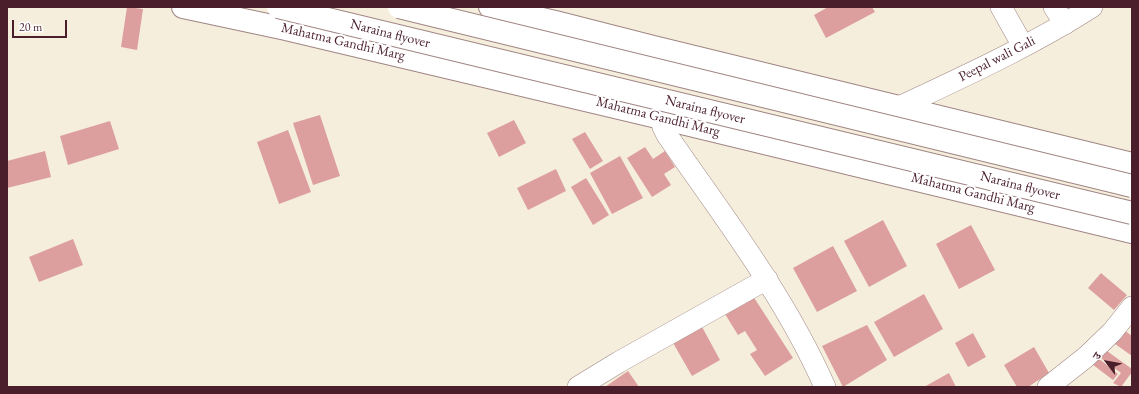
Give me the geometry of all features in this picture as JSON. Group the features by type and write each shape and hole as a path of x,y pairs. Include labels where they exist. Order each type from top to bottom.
{"main road":[{"name":"Mahatma Gandhi Marg","path":"184,7 250,14 657,117 1132,232"},
{"name":"Naraina flyover","path":"278,7 1132,213"},
{"name":"Naraina flyover","path":"399,7 1132,186"},
{"path":"490,7 522,11 669,51 1132,164"},
{"path":"657,117 669,51"}],"street":[{"path":"1001,7 1023,46"},
{"name":"Peepal wali Gali","path":"899,107 985,67 1023,46 1059,16 1092,7"},
{"path":"657,117 667,135 767,279 825,387"},
{"path":"578,387 619,362 767,279"},
{"path":"1048,387 1091,352 1112,332 1132,307"}],"building":[{"path":"127,7 143,9 137,50 121,47"},
{"path":"828,7 872,7 875,12 826,38 814,15"},
{"path":"320,115 340,176 313,185 293,123"},
{"path":"514,120 526,143 499,157 487,133"},
{"path":"110,121 119,149 68,165 60,136"},
{"path":"288,130 311,192 279,204 257,142"},
{"path":"585,132 603,161 590,169 572,139"},
{"path":"645,147 653,159 665,151 675,167 664,174 671,185 652,197 627,158"},
{"path":"45,151 51,177 7,188 7,161"},
{"path":"620,156 643,198 612,214 590,173"},
{"path":"556,169 566,191 528,210 517,188"},
{"path":"586,178 609,215 593,225 571,187"},
{"path":"883,220 907,266 869,287 844,241"},
{"path":"971,225 995,270 959,289 936,244"},
{"path":"73,239 83,265 39,282 29,257"},
{"path":"833,246 857,291 817,312 793,268"},
{"path":"1101,273 1127,295 1114,310 1088,288"},
{"path":"924,294 943,329 894,357 874,322"},
{"path":"753,296 793,358 765,376 750,354 757,350 745,331 738,335 725,314"},
{"path":"701,325 720,360 692,376 672,341"},
{"path":"867,325 887,360 843,387 822,346"},
{"path":"1120,327 1132,336 1132,356 1111,341"},
{"path":"973,333 986,357 968,367 955,343"},
{"path":"1100,346 1132,369 1132,372 1121,387 1113,383 1121,373 1094,353"},
{"path":"1034,347 1049,373 1028,387 1017,387 1004,365"},
{"path":"1093,354 1118,374 1113,380 1088,361"},
{"path":"628,371 639,387 605,387"},
{"path":"949,373 956,387 924,387"}]}
